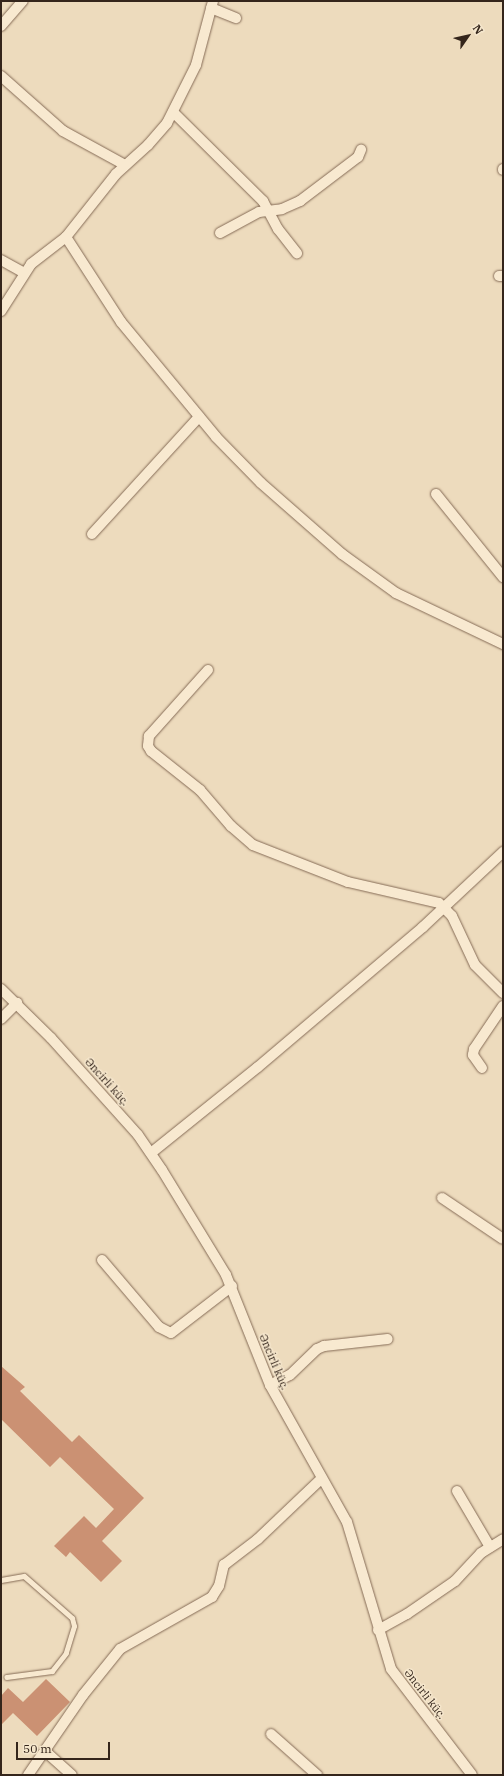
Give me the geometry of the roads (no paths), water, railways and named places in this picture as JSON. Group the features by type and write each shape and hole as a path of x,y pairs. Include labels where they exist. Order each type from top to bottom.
{"street":[{"path":"1,26 23,1"},
{"path":"1,311 24,273 38,257 66,237 125,165 148,145 173,112 196,65 212,5 236,18"},
{"path":"1,76 63,131 125,165"},
{"path":"173,112 263,201 270,211 278,229 297,253"},
{"path":"220,233 259,212 270,211 300,201 358,157 361,150"},
{"path":"66,237 121,322 199,417 260,483 370,576 416,605 503,644"},
{"path":"1,260 24,273"},
{"path":"92,534 199,417"},
{"path":"436,494 503,577"},
{"path":"208,670 149,736 148,746 150,751 200,790 230,826 253,845 348,882 386,892 423,898 444,907 457,925 475,965 503,993"},
{"path":"151,1153 258,1067 444,907 503,852"},
{"name":"Əncirli küç.","path":"1,989 17,1003 120,1114 151,1153 232,1286 270,1385 347,1522 387,1659 397,1678 472,1775"},
{"path":"1,1019 17,1003"},
{"path":"482,1068 473,1055 474,1049 503,1006"},
{"path":"442,1198 503,1239"},
{"path":"102,1260 159,1327 171,1333 232,1286"},
{"path":"270,1385 290,1375 317,1349 324,1346 388,1339"},
{"path":"28,1775 84,1695 120,1649 212,1597 219,1586 224,1565 258,1539 322,1478"},
{"path":"457,1491 490,1547"},
{"path":"378,1630 406,1614 455,1581 490,1547 503,1539"},
{"path":"271,1734 317,1775"},
{"path":"45,1751 72,1775"}],"lane":[{"path":"1,1580 24,1576 72,1618 74,1626 66,1653 52,1671 6,1677"}]}
